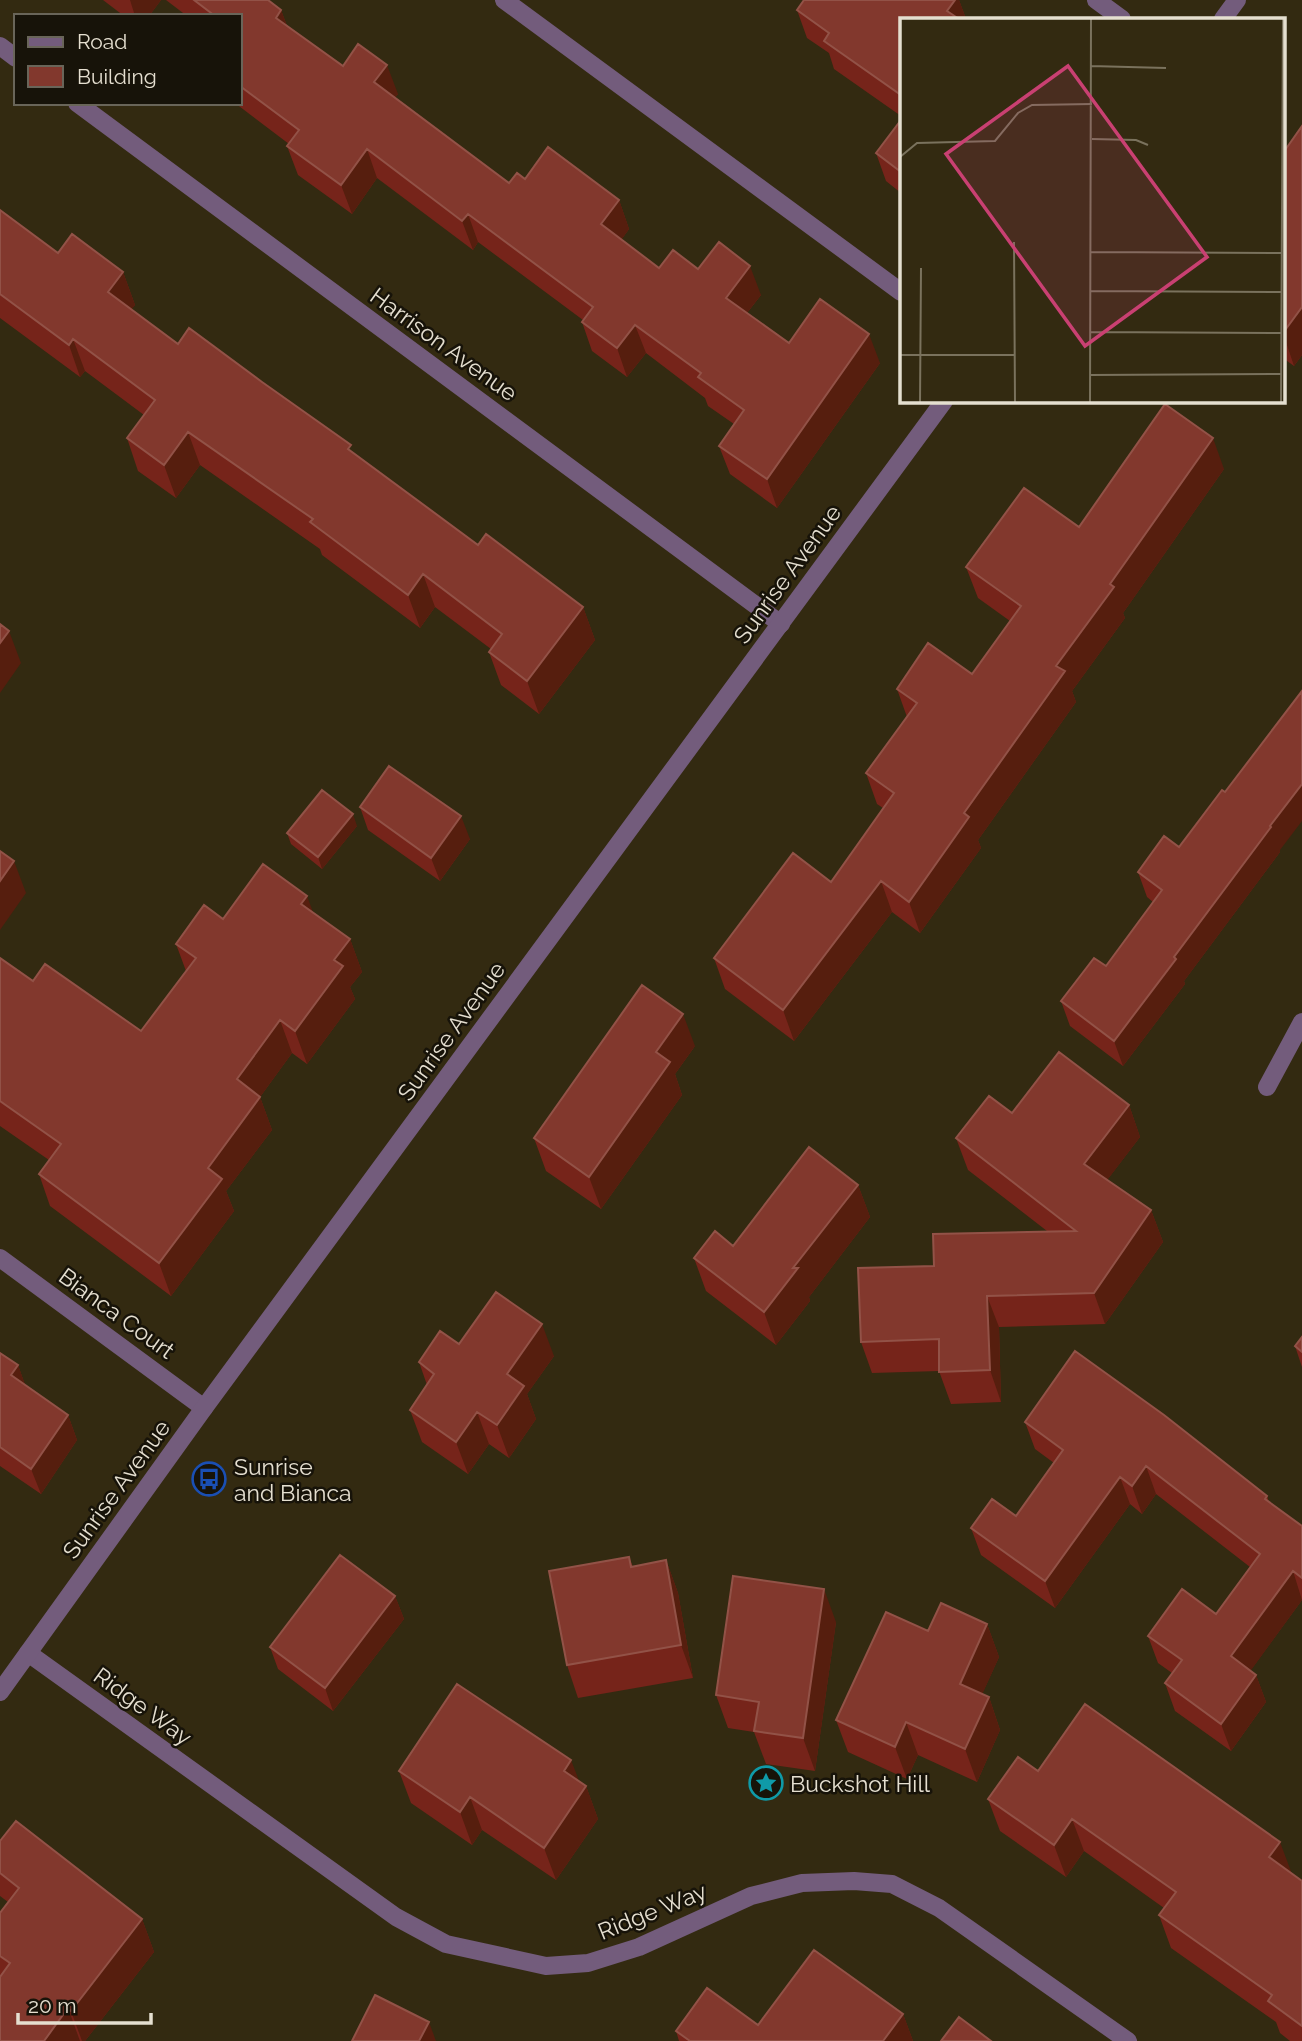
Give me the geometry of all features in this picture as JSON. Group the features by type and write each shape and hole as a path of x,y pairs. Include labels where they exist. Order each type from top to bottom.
{"street":[{"path":"504,0 900,291"},
{"path":"1096,0 1121,18"},
{"path":"1224,18 1237,0"},
{"name":"Harrison Avenue","path":"80,105 781,624"},
{"name":"Sunrise Avenue","path":"0,1692 204,1408 943,402"},
{"path":"1267,1087 1302,1022"},
{"name":"Bianca Court","path":"0,1258 204,1408"},
{"name":"Ridge Way","path":"28,1653 396,1917 446,1944 546,1966 588,1963 639,1947 751,1896 802,1883 854,1881 892,1884 939,1908 1128,2041"}],"building":[{"path":"194,0 268,0 281,10 276,18 343,66 358,44 387,65 374,82 509,183 517,173 525,179 548,147 619,200 601,224 659,268 673,250 698,269 719,242 750,266 726,298 789,343 820,299 869,334 767,479 719,446 744,410 698,377 701,373 635,325 617,348 582,322 593,307 468,214 462,221 367,149 341,185 287,146 299,130 242,87 242,14 212,14"},
{"path":"804,0 955,0 947,11 958,18 900,18 900,94 824,41 829,33 797,10"},
{"path":"900,121 900,171 876,153"},
{"path":"1302,126 1302,307 1284,332 1284,152"},
{"path":"0,210 58,253 72,234 123,272 108,292 178,344 189,328 351,445 348,449 478,545 486,534 583,607 527,681 489,652 502,634 423,574 408,595 310,522 313,519 188,432 164,465 127,438 155,400 73,339 69,345 0,294"},
{"path":"1165,404 1213,438 1110,584 1114,587 1056,666 1065,671 964,813 969,817 909,902 881,881 783,1010 714,958 793,853 831,882 894,793 866,773 917,703 897,689 928,643 972,674 1021,606 966,567 1024,488 1079,527"},
{"path":"0,624 9,631 0,643"},
{"path":"1302,691 1302,784 1114,1041 1061,1001 1094,958 1106,966 1162,890 1138,872 1164,836 1179,847"},
{"path":"389,766 461,816 431,858 360,807"},
{"path":"322,790 353,814 318,857 287,833"},
{"path":"0,851 14,861 0,881"},
{"path":"263,864 307,896 301,904 350,939 334,960 343,966 295,1031 280,1020 237,1079 260,1097 208,1168 222,1179 159,1263 39,1174 61,1144 0,1101 0,958 33,981 45,964 141,1031 196,958 176,944 204,905 223,919"},
{"path":"642,985 683,1014 656,1052 670,1062 589,1177 534,1138"},
{"path":"1059,1052 1129,1105 1084,1164 1151,1210 1094,1293 987,1296 990,1370 939,1372 939,1339 861,1342 858,1268 934,1266 933,1234 1076,1231 956,1138 989,1096 1012,1113"},
{"path":"809,1147 858,1185 793,1268 798,1268 764,1312 694,1258 715,1231 733,1246"},
{"path":"496,1292 542,1324 507,1374 524,1386 497,1425 477,1412 456,1442 410,1410 434,1374 419,1362 440,1331 459,1344"},
{"path":"1302,1337 1302,1352 1295,1346"},
{"path":"1075,1351 1164,1415 1267,1496 1265,1499 1302,1526 1302,1578 1293,1571 1231,1656 1256,1675 1221,1724 1165,1683 1182,1660 1148,1636 1182,1589 1216,1614 1260,1554 1146,1466 1132,1486 1120,1477 1045,1581 971,1528 992,1499 1016,1516 1063,1450 1025,1422"},
{"path":"0,1353 18,1365 11,1375 68,1415 31,1469 0,1447"},
{"path":"340,1555 395,1596 325,1688 270,1647"},
{"path":"629,1557 631,1567 666,1560 681,1645 567,1665 549,1571"},
{"path":"733,1576 824,1589 803,1738 754,1731 759,1702 716,1695"},
{"path":"941,1603 987,1624 960,1684 989,1697 965,1749 906,1722 895,1747 836,1720 886,1612 928,1631"},
{"path":"457,1684 571,1760 564,1771 586,1786 544,1848 470,1797 460,1812 399,1771"},
{"path":"1085,1704 1280,1842 1269,1857 1302,1881 1302,2026 1268,2001 1272,1995 1159,1915 1176,1892 1072,1819 1054,1845 988,1799 1018,1757 1038,1771"},
{"path":"16,1821 142,1919 71,2011 68,2008 44,2041 0,2041 0,1977 10,1963 0,1956 0,1913 19,1888 0,1873 0,1841"},
{"path":"814,1950 903,2014 883,2041 690,2041 676,2031 707,1988 758,2025"},
{"path":"375,1995 429,2022 419,2041 352,2041"},
{"path":"959,2017 991,2041 941,2041"}],"place":[{"name":"Sunrise and Bianca","path":"209,1479"},
{"name":"Buckshot Hill","path":"766,1783"}]}
